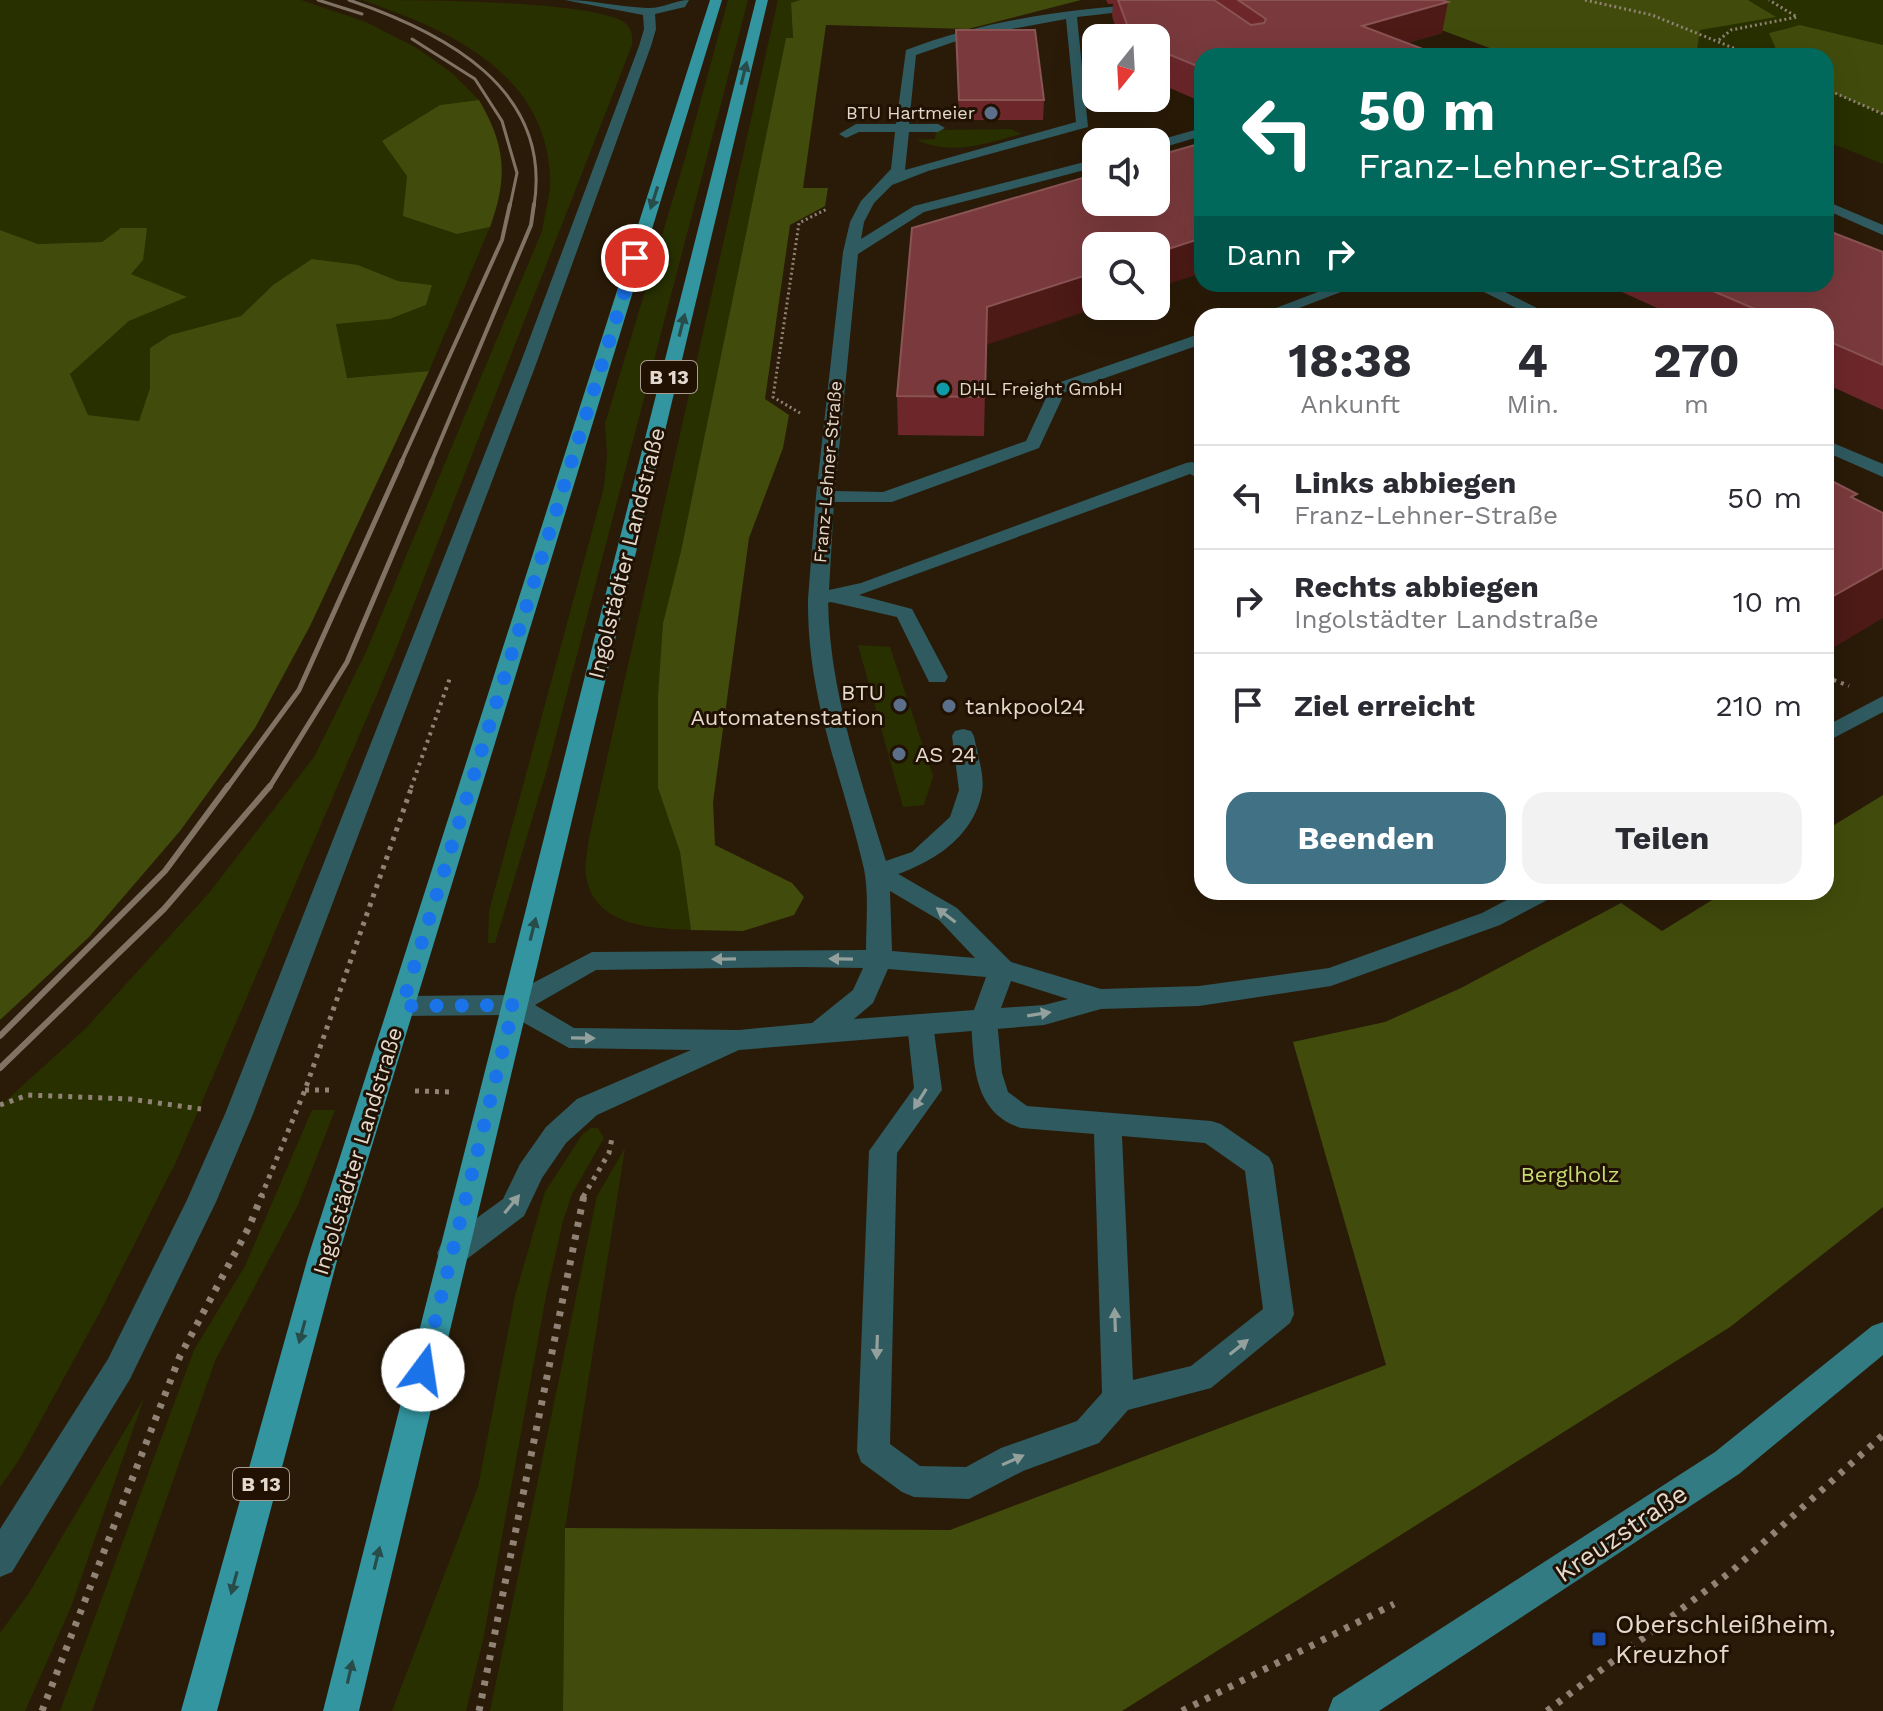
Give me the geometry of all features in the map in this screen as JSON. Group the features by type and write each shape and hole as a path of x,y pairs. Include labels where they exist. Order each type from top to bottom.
{"main road":[{"name":"Ingolstädter Landstraße","path":"199,1711 323,1257 716,0"},
{"name":"Ingolstädter Landstraße","path":"341,1711 762,0"},
{"name":"Kreuzstraße","path":"1346,1711 1727,1463 1883,1336"}],"street":[{"path":"571,0 646,7 681,5 683,0"},
{"path":"0,1560 119,1369 201,1202 239,1114 532,352 645,46 650,29 646,7"},
{"path":"887,182 898,170 910,53 936,42 1071,14 1156,8"},
{"name":"Franz-Lehner-Straße","path":"820,1031 864,996 879,959 877,873 828,703 818,645 825,496 851,252 857,222 868,201 887,182 923,168 1083,124 1071,14"},
{"path":"846,134 856,128 938,128"},
{"path":"1170,141 1194,134"},
{"path":"851,252 919,209 1082,167"},
{"path":"1834,209 1883,231"},
{"path":"1286,308 1331,292"},
{"path":"1493,292 1528,308"},
{"path":"825,496 885,498 1033,444 1058,389 1194,341"},
{"path":"1834,449 1883,471"},
{"path":"818,599 868,587 1194,468"},
{"path":"818,599 867,602 905,613 937,677"},
{"path":"1834,731 1883,703"},
{"path":"877,873 920,858 960,821 971,790 963,736"},
{"path":"877,873 948,914 1002,969"},
{"path":"514,1005 569,1038 739,1040 1044,1015 1101,999 1199,996 1331,977 1491,919 1527,900"},
{"path":"402,1006 514,1005 592,961 879,959 1002,969 1101,999"},
{"path":"920,1024 928,1090 883,1151 873,1451 914,1481 969,1483 1013,1459 1088,1432 1118,1398 1200,1378 1279,1314 1259,1165 1211,1132 1021,1117 996,1098 988,1073 984,1020 1002,969"},
{"path":"452,1253 514,1207 530,1172 556,1135 587,1107 739,1040"},
{"path":"1108,1125 1118,1398"}],"path":[{"path":"1585,0 1652,15 1736,48"},
{"path":"1719,40 1731,30 1797,17 1769,0"},
{"path":"1834,93 1883,114"},
{"path":"832,206 799,223 773,397 832,431"},
{"path":"0,1105 28,1095 130,1099 239,1114"},
{"path":"479,1711 583,1197 609,1153 614,1130"},
{"path":"1547,1711 1733,1570 1883,1435"},
{"path":"1182,1711 1394,1604"}],"green space":[{"path":"0,0 301,0 366,22 415,47 452,73 479,100 440,105 457,234 490,227 429,371 346,378 336,323 391,319 426,305 432,285 398,281 358,265 273,285 241,316 170,335 150,348 150,388 139,421 88,415 70,374 129,321 186,297 131,274 122,228 102,242 38,244 0,230"},
{"path":"362,0 500,3 607,15 625,23 632,33 632,45 395,652 177,1160 100,1312 19,1460 0,1487 0,1106 85,1029 209,893 314,757 366,652 542,231 550,183 544,140 531,108 511,82 458,41 427,25"},
{"path":"728,0 748,0 548,766 495,943 488,943 489,911 604,487 607,455 605,424 684,162"},
{"path":"778,0 800,0 791,4 793,38 786,38 681,551 663,623 658,788 680,852 691,930 658,928 626,921 600,905 591,892 586,875 586,857"},
{"path":"800,0 1081,0 968,29 826,25 803,188 828,188 825,206 790,225 765,399 789,415 783,448 749,538 713,802 715,845 792,883 804,897 794,915 743,931 691,930 680,852 658,788 658,697 663,623 681,551 786,38 793,38 791,3"},
{"path":"1361,0 1748,0 1776,17 1700,30 1697,48 1490,48"},
{"path":"1748,0 1883,0 1883,45 1800,25 1770,33 1776,48 1697,48 1699,30 1774,16"},
{"path":"1800,25 1883,45 1883,114 1834,93 1834,48 1776,48 1769,33"},
{"path":"1834,93 1883,114 1883,164 1834,144"},
{"path":"479,100 495,132 501,162 500,193 490,227 457,234 403,216 407,176 382,141 440,105"},
{"path":"1011,129 1021,134 969,147 943,147 917,140 935,139 936,130"},
{"path":"121,228 147,228 143,260 131,274 187,297 129,321 70,374 88,415 139,421 150,388 150,348 170,335 241,316 273,285 312,259 358,265 398,281 432,285 426,305 390,319 336,324 347,378 429,371 310,626 255,728 180,831 89,937 0,1020 0,230 38,244 102,242"},
{"path":"858,645 890,647 933,776 924,805 903,807"},
{"name":"Berglholz","path":"1883,795 1883,1207 1730,1327 1122,1711 563,1711 565,1528 950,1530 1386,1365 1293,1042 1385,1022 1461,988 1621,903 1662,931 1712,900 1834,900 1834,825"},
{"path":"312,1110 335,1110 298,1205 215,1361 92,1711 60,1711 194,1350 245,1266"},
{"path":"591,1128 598,1128 604,1138 572,1194 563,1221 547,1291 483,1640 466,1711 392,1711 478,1487 515,1296 545,1192 582,1135"},
{"path":"625,1148 565,1528 563,1711 490,1711 597,1196"},
{"path":"144,1398 71,1607 25,1711 0,1711 0,1633 29,1593"}],"building":[{"path":"1118,0 1214,0 1251,25 1264,23 1266,19 1238,0 1448,2 1362,26 1420,48 1194,48 1194,65 1170,55 1170,24 1127,24"},
{"path":"956,30 1035,30 1044,100 959,100"},
{"path":"1194,145 1194,241 1170,248 1170,232 1082,232 1082,276 987,307 985,397 897,396 912,228 1082,178 1082,216 1170,216 1170,152"},
{"path":"1834,233 1883,252 1883,365 1834,344 1834,308 1752,308 1716,292 1834,292"},
{"path":"1834,482 1857,494 1851,497 1883,513 1883,568 1834,596"}],"railway":[{"path":"318,0 362,14"},
{"path":"349,0 385,13 454,48 484,71 509,97 526,129 535,165 534,206"},
{"path":"412,39 475,79 502,121 517,173 510,206"},
{"path":"401,463 502,240 510,204"},
{"path":"431,463 531,225 534,204"},
{"path":"227,788 299,690 402,461"},
{"path":"269,788 347,662 432,461"},
{"path":"0,1036 165,871 228,786"},
{"path":"0,1068 164,909 270,786"}],"place":[{"name":"BTU Hartmeier","path":"991,113"},
{"name":"DHL Freight GmbH","path":"943,389"},
{"name":"BTU Automatenstation","path":"900,705"},
{"name":"tankpool24","path":"949,706"},
{"name":"AS 24","path":"899,754"},
{"name":"Oberschleißheim, Kreuzhof","path":"1599,1639"}],"route":[{"path":"423,1370 514,1005 402,1006 635,258"}]}
